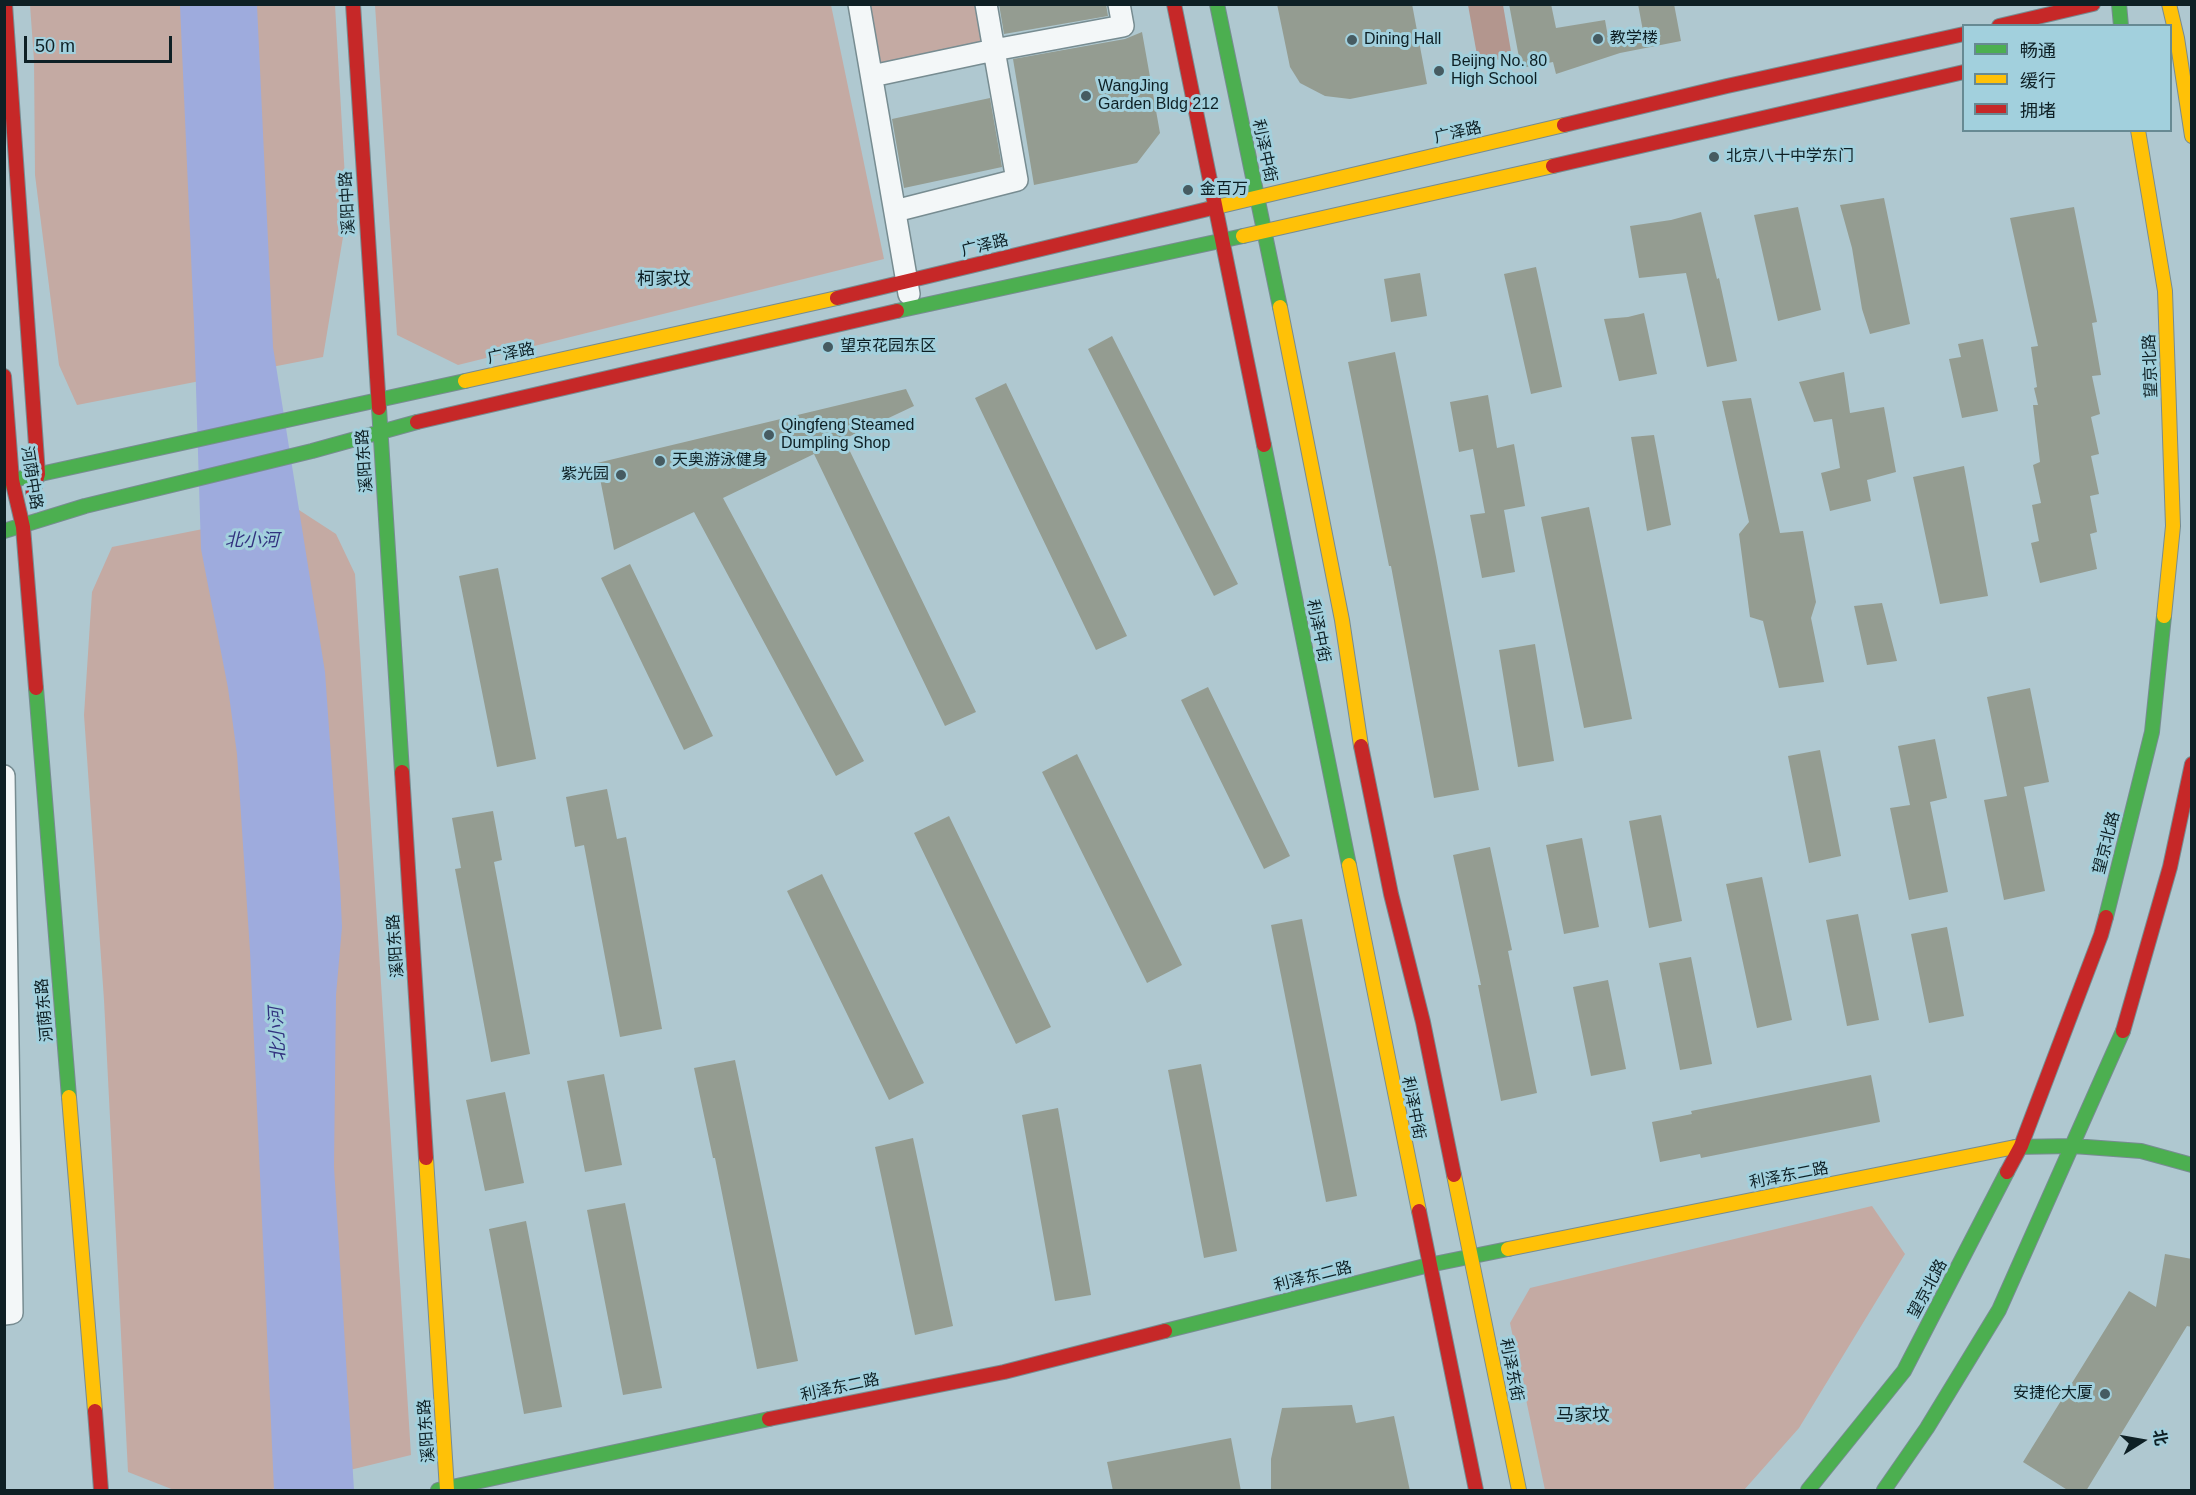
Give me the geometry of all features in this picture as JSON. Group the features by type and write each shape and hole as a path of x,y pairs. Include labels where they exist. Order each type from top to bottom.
{"street":[{"name":"河荫中路","path":"5,4 38,474 23,527"},
{"name":"溪阳中路","path":"353,4 376,400"},
{"path":"859,4 912,308"},
{"path":"895,211 1017,180 986,4"},
{"path":"872,76 1123,26 1119,4"},
{"name":"利泽中街","path":"1174,4 1429,1265"},
{"name":"利泽中街","path":"1217,4 1342,620 1362,746 1391,894 1423,1022 1471,1256"},
{"path":"2008,24 2093,4"},
{"path":"2119,4 2121,24"},
{"path":"2169,4 2176,30 2192,136"},
{"name":"广泽路","path":"8,481 755,317 1727,86 1962,34"},
{"path":"4,531 85,506 312,452 380,431 912,308 1222,241 1962,72"},
{"name":"望京北路","path":"1808,1491 1904,1371 2021,1146 2101,934 2152,732 2173,526 2165,291 2138,132"},
{"name":"河荫中路","path":"4,376 8,481 23,527"},
{"name":"溪阳东路","path":"376,400 380,431 444,1490"},
{"name":"河荫东路","path":"23,527 101,1491"},
{"path":"1884,1491 1927,1428 1999,1310 2126,1026 2170,867 2192,764"},
{"path":"4,776 6,1051 12,1313 4,1314"},
{"name":"利泽东二路","path":"444,1490 745,1424 1004,1372 1429,1265 2021,1146 2073,1146 2141,1151 2192,1165"},
{"name":"利泽东街","path":"1471,1256 1519,1491"},
{"path":"1429,1265 1476,1491"}],"shaded area":[{"path":"30,5 335,5 347,213 323,357 77,405 59,365 35,175 34,60"},
{"path":"375,5 831,5 884,259 458,365 397,335"},
{"path":"865,5 983,5 991,48 876,72"},
{"path":"1468,5 1503,5 1513,63 1477,55"},
{"path":"299,510 336,534 355,574 411,1455 268,1490 174,1490 128,1472 104,1000 84,715 92,592 112,547"},
{"path":"1872,1206 1905,1254 1799,1428 1744,1490 1545,1490 1510,1323 1530,1288"}],"water":[{"name":"北小河","path":"180,5 257,5 273,347 325,672 340,883 342,927 336,995 334,1167 354,1490 274,1490 250,951 237,754 228,688 201,549"}],"building":[{"path":"999,4 1106,4 1108,16 1004,34"},
{"name":"Dining Hall","path":"1277,4 1412,4 1427,84 1350,99 1325,96 1300,83 1290,67"},
{"name":"教学楼","path":"1509,4 1551,4 1556,28 1605,20 1608,37 1643,31 1638,4 1674,4 1681,41 1620,53 1556,74 1553,62 1521,68"},
{"name":"WangJing Garden Bldg 212","path":"1142,32 1160,133 1137,163 1034,185 1013,59 1125,39"},
{"path":"990,98 1002,167 904,188 892,119"},
{"path":"1884,198 1910,324 1870,334 1862,309 1852,248 1840,205"},
{"path":"1798,207 1821,310 1778,321 1754,215"},
{"path":"2074,207 2097,322 2092,323 2101,375 2092,376 2100,414 2091,417 2099,454 2091,456 2099,494 2090,496 2097,532 2090,534 2097,569 2040,583 2031,543 2039,541 2032,505 2041,503 2033,465 2040,462 2033,405 2038,405 2034,388 2037,387 2031,347 2038,346 2010,218"},
{"path":"1701,212 1717,279 1719,278 1737,361 1707,367 1686,273 1639,278 1630,226 1671,220"},
{"path":"1536,267 1562,387 1531,394 1504,274"},
{"path":"1420,273 1427,316 1391,322 1384,279"},
{"path":"1644,313 1657,374 1619,381 1604,319"},
{"path":"1112,336 1238,584 1214,596 1088,349"},
{"path":"1983,339 1998,411 1962,418 1949,359 1961,357 1958,344"},
{"path":"1395,352 1479,790 1434,798 1391,566 1389,566 1348,362"},
{"path":"1844,372 1850,413 1884,407 1896,472 1867,480 1871,501 1830,511 1821,473 1840,468 1832,419 1814,422 1799,382"},
{"path":"1006,383 1127,636 1096,650 975,398"},
{"path":"906,389 914,406 844,439 976,712 945,726 814,454 723,498 864,761 836,776 694,512 614,550 597,463"},
{"path":"1488,395 1497,448 1514,444 1525,506 1504,510 1515,572 1482,578 1470,515 1485,513 1473,449 1459,452 1450,402"},
{"path":"1751,398 1780,533 1803,531 1816,602 1811,618 1824,682 1779,688 1763,621 1750,617 1739,534 1749,522 1722,401"},
{"path":"1654,435 1671,525 1647,531 1631,437"},
{"path":"1964,466 1988,596 1940,604 1913,477"},
{"path":"1589,507 1632,719 1584,728 1541,517"},
{"path":"630,564 713,736 684,750 601,578"},
{"path":"498,568 536,759 497,767 459,576"},
{"path":"1882,603 1897,661 1867,665 1854,606"},
{"path":"1535,644 1554,761 1518,767 1499,650"},
{"path":"1208,687 1290,856 1264,869 1181,700"},
{"path":"2030,688 2049,782 2024,787 2045,891 2004,900 1984,800 2007,796 1987,697"},
{"path":"1935,739 1947,798 1930,802 1948,892 1909,900 1890,808 1910,805 1898,746"},
{"path":"1820,750 1841,856 1809,863 1788,756"},
{"path":"1077,754 1182,965 1147,983 1042,772"},
{"path":"607,789 617,839 626,837 662,1029 620,1037 584,845 575,847 566,797"},
{"path":"493,811 502,860 494,862 530,1054 491,1062 455,869 461,868 452,818"},
{"path":"1661,815 1682,921 1649,928 1629,821"},
{"path":"949,816 1051,1027 1016,1044 914,833"},
{"path":"1582,838 1599,927 1564,934 1546,845"},
{"path":"1490,847 1512,950 1508,951 1537,1093 1501,1101 1478,985 1481,985 1453,855"},
{"path":"822,874 924,1083 889,1100 787,891"},
{"path":"1762,877 1792,1020 1757,1028 1726,884"},
{"path":"1858,914 1879,1020 1847,1026 1826,920"},
{"path":"1302,919 1357,1196 1326,1202 1271,925"},
{"path":"1947,927 1964,1016 1929,1023 1911,934"},
{"path":"1691,957 1712,1064 1680,1070 1659,963"},
{"path":"1608,980 1626,1069 1591,1076 1573,987"},
{"path":"735,1060 798,1361 757,1369 715,1158 713,1158 694,1068"},
{"path":"1201,1064 1237,1251 1204,1258 1168,1070"},
{"path":"604,1074 622,1165 585,1172 567,1081"},
{"path":"1871,1075 1880,1122 1701,1158 1700,1154 1660,1162 1652,1122 1692,1114 1691,1111"},
{"path":"505,1092 524,1183 485,1191 466,1100"},
{"path":"1058,1108 1091,1295 1055,1301 1022,1115"},
{"path":"913,1138 953,1326 915,1335 875,1147"},
{"path":"625,1203 662,1388 623,1395 587,1210"},
{"path":"526,1221 562,1407 524,1414 489,1229"},
{"name":"安捷伦大厦","path":"2165,1254 2192,1259 2192,1327 2187,1326 2086,1491 2069,1491 2023,1462 2129,1291 2156,1307"},
{"path":"1352,1405 1356,1423 1394,1416 1410,1491 1271,1491 1271,1459 1282,1408"},
{"path":"1231,1438 1241,1491 1113,1491 1107,1462"}],"traffic: fast":[{"path":"1217,4 1280,307"},
{"path":"2119,4 2121,24"},
{"path":"897,311 1243,236"},
{"path":"4,482 465,381"},
{"path":"379,408 402,772"},
{"path":"4,531 85,506 312,451 417,422"},
{"path":"1264,445 1349,865"},
{"path":"2106,917 2152,732 2164,616"},
{"path":"36,688 69,1097"},
{"path":"1884,1490 1927,1428 1999,1310 2123,1031"},
{"path":"2015,1147 2073,1146 2141,1151 2192,1165"},
{"path":"1808,1490 1904,1371 2007,1172"},
{"path":"1165,1331 1429,1265 1508,1249"},
{"path":"438,1490 769,1419"}],"traffic: slow":[{"path":"2169,4 2177,38 2192,136"},
{"path":"1208,209 1564,125"},
{"path":"2138,132 2165,291 2173,526 2164,616"},
{"path":"1243,236 1553,166"},
{"path":"465,381 837,298"},
{"path":"1280,307 1342,620 1361,746"},
{"path":"1349,865 1419,1211"},
{"path":"69,1097 95,1411"},
{"path":"1508,1249 2015,1147"},
{"path":"426,1158 447,1490"},
{"path":"1454,1175 1519,1490"}],"traffic: jam":[{"path":"5,4 38,474 33,492"},
{"path":"353,4 379,408"},
{"path":"1174,4 1264,445"},
{"path":"2008,24 2093,4"},
{"path":"1564,125 1727,86 1962,34"},
{"path":"1553,166 1962,72"},
{"path":"837,298 1208,209"},
{"path":"417,422 897,311"},
{"path":"4,376 12,480 23,527 36,688"},
{"path":"1361,746 1391,894 1423,1022 1454,1175"},
{"path":"2123,1031 2170,867 2192,764"},
{"path":"402,772 426,1158"},
{"path":"2007,1172 2021,1146 2106,917"},
{"path":"1419,1211 1476,1490"},
{"path":"769,1419 1004,1372 1165,1331"},
{"path":"95,1411 101,1490"}],"place":[{"name":"教学楼","path":"1598,39"},
{"name":"Dining Hall","path":"1352,40"},
{"name":"Beijng No. 80 High School","path":"1439,71"},
{"name":"WangJing Garden Bldg 212","path":"1086,96"},
{"name":"北京八十中学东门","path":"1714,157"},
{"name":"金百万","path":"1188,190"},
{"name":"望京花园东区","path":"828,347"},
{"name":"Qingfeng Steamed Dumpling Shop","path":"769,435"},
{"name":"天奥游泳健身","path":"660,461"},
{"name":"紫光园","path":"621,475"},
{"name":"安捷伦大厦","path":"2105,1394"}],"district":[{"name":"柯家坟","path":"664,280"},
{"name":"马家坟","path":"1583,1416"}]}
